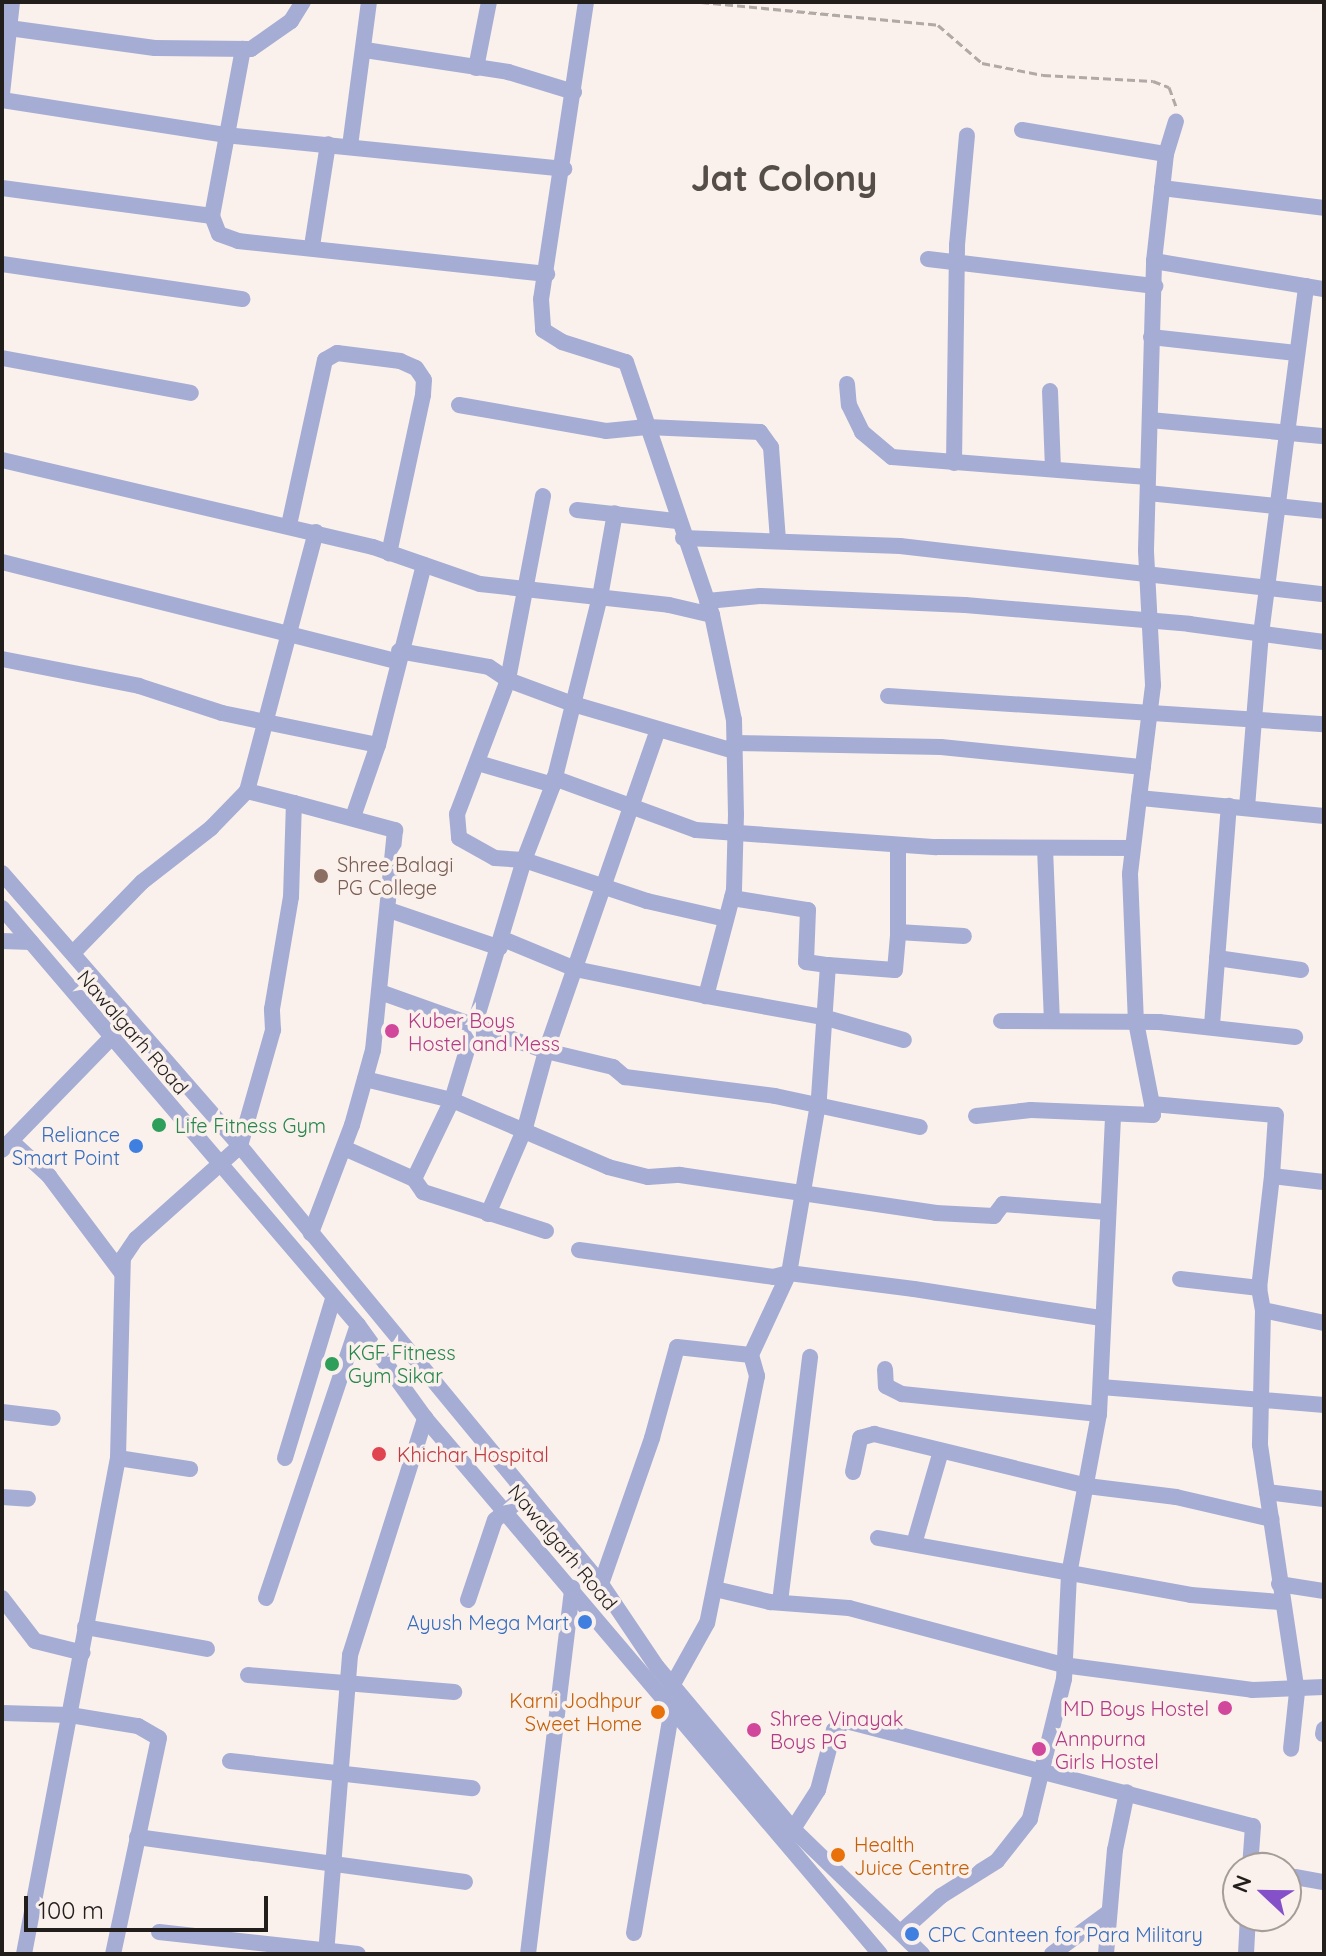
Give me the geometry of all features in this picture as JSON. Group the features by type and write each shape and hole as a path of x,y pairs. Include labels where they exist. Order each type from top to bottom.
{"street":[{"path":"12,2 2,88 225,135 564,169"},
{"path":"9,28 155,48 243,49 291,21 303,2"},
{"path":"350,146 369,2"},
{"path":"476,68 489,2"},
{"path":"586,2 547,274 543,330 562,342 626,362 677,521 710,608 734,747 735,835 732,898 706,996"},
{"path":"243,49 212,216 213,227 225,238 547,274"},
{"path":"365,50 476,68 574,92"},
{"path":"976,1116 1031,1110 1153,1115 1136,1022 1132,848 1150,710 1152,621 1147,571 1154,261 1166,154 1176,121"},
{"path":"1022,130 1166,154"},
{"path":"954,463 967,135"},
{"path":"312,246 328,144"},
{"path":"2,188 212,216"},
{"path":"1162,188 1324,208"},
{"path":"928,259 1155,286"},
{"path":"1154,261 1324,289"},
{"path":"2,264 242,299"},
{"path":"1247,807 1261,634 1270,588 1276,506 1306,286"},
{"path":"1151,337 1296,353"},
{"path":"289,525 325,360 337,353 400,361 416,368 424,380 389,553"},
{"path":"2,358 191,393"},
{"path":"847,384 849,405 874,446 892,457 1053,469 1276,506 1324,511"},
{"path":"1050,391 1053,469"},
{"path":"459,405 606,431 647,427 750,431 768,436 778,541"},
{"path":"1150,420 1324,436"},
{"path":"2,460 160,501 201,503 316,532 480,584 710,608 823,597 1152,621 1324,642"},
{"path":"543,496 529,589 508,680 457,814 459,838 495,858 524,860 604,886 726,919"},
{"path":"577,510 677,521"},
{"path":"414,1179 452,1100 472,1024 501,944 524,860 553,782 600,597 615,513"},
{"path":"73,953 142,882 211,828 247,791 292,633 316,532"},
{"path":"683,538 900,546 1147,571 1324,594"},
{"path":"2,562 398,656 489,667 508,680 657,732 734,747 941,747 1143,767"},
{"path":"353,817 378,745 398,656 424,565"},
{"path":"2,659 139,686 267,722 378,745"},
{"path":"888,696 1150,710 1324,724"},
{"path":"488,1214 525,1128 546,1051 657,732"},
{"path":"478,763 553,782 696,830 898,845 1132,848"},
{"path":"247,791 395,830 380,992 365,1079 344,1148 311,1233"},
{"path":"1139,798 1324,816"},
{"path":"24,1954 118,1458 125,1305 121,1272 126,1250 240,1146 273,1030 272,1009 291,897 294,803"},
{"path":"1212,1025 1229,806"},
{"path":"732,898 808,910 806,962 895,970 898,845"},
{"path":"1045,848 1052,1021"},
{"path":"2,873 240,1146 601,1584 672,1686 793,1829 902,1931 922,1954"},
{"name":"Nawalgarh Road","path":"2,908 358,1325 425,1418 505,1508 880,1954"},
{"path":"389,910 575,969 823,1017 904,1040"},
{"path":"898,932 964,936"},
{"path":"2,941 31,942"},
{"path":"1217,958 1301,970"},
{"path":"672,1686 707,1623 757,1376 751,1355 789,1273 817,1105 828,965"},
{"path":"380,992 546,1051 613,1067 625,1077 817,1105 920,1127"},
{"path":"1001,1021 1212,1025 1295,1037"},
{"path":"111,1038 6,1146 49,1176 121,1272"},
{"path":"365,1079 452,1100 525,1128 608,1167 648,1177 680,1175 950,1214 994,1216 1003,1204 1107,1212"},
{"path":"1152,1104 1276,1115 1259,1288 1263,1310 1261,1399 1267,1492 1280,1602 1297,1692 1291,1749"},
{"path":"902,1931 1016,1842 1030,1819 1044,1772 1063,1665 1069,1574 1099,1414 1113,1114"},
{"path":"344,1148 414,1179 423,1192 546,1231"},
{"path":"1272,1176 1324,1182"},
{"path":"579,1250 773,1277 789,1273 1102,1318"},
{"path":"1180,1279 1259,1288"},
{"path":"285,1458 333,1299"},
{"path":"1263,1310 1324,1323"},
{"path":"266,1598 358,1325"},
{"path":"601,1584 652,1438 677,1347 751,1355"},
{"path":"780,1602 810,1357"},
{"path":"885,1369 886,1386 902,1394 1099,1414"},
{"path":"1101,1387 1324,1405"},
{"path":"2,1412 53,1418"},
{"path":"326,1952 343,1774 350,1655 377,1559 425,1418"},
{"path":"853,1472 860,1438 866,1433 1087,1486 1176,1497 1271,1519"},
{"path":"914,1544 941,1451"},
{"path":"118,1458 190,1469"},
{"path":"1267,1492 1324,1499"},
{"path":"468,1600 486,1540 505,1508 526,1495"},
{"path":"2,1497 28,1499"},
{"path":"878,1538 1223,1600 1280,1602"},
{"path":"1279,1584 1324,1591"},
{"path":"528,1954 572,1588"},
{"path":"715,1589 780,1602 849,1608 1063,1665 1297,1692 1324,1687"},
{"path":"2,1598 35,1641 83,1653"},
{"path":"85,1627 207,1649"},
{"path":"248,1675 454,1692"},
{"path":"634,1933 672,1708"},
{"path":"2,1713 70,1715 138,1726 159,1738 113,1954"},
{"path":"793,1829 818,1790 834,1730 846,1721 1253,1826 1251,1852"},
{"path":"230,1761 472,1788"},
{"path":"1106,1954 1109,1912 1127,1792"},
{"path":"137,1837 335,1860 465,1882"},
{"path":"1302,1878 1324,1882"},
{"path":"1052,1954 1109,1912"},
{"path":"159,1932 358,1954"},
{"path":"1246,1954 1247,1932"}],"path":[{"path":"701,2 938,25 982,63 1001,69 1153,81 1169,87 1176,121"}],"place":[{"name":"Shree Balagi PG College","path":"321,876"},
{"name":"Kuber Boys Hostel and Mess","path":"392,1031"},
{"name":"Life Fitness Gym","path":"159,1125"},
{"name":"Reliance Smart Point","path":"136,1146"},
{"name":"KGF Fitness Gym Sikar","path":"332,1364"},
{"name":"Khichar Hospital","path":"379,1454"},
{"name":"Ayush Mega Mart","path":"585,1622"},
{"name":"MD Boys Hostel","path":"1225,1708"},
{"name":"Karni Jodhpur Sweet Home","path":"658,1712"},
{"name":"Shree Vinayak Boys PG","path":"754,1730"},
{"name":"Annpurna Girls Hostel","path":"1039,1749"},
{"name":"Health Juice Centre","path":"838,1855"},
{"name":"CPC Canteen for Para Military","path":"912,1934"}],"district":[{"name":"Jat Colony","path":"784,178"}]}
